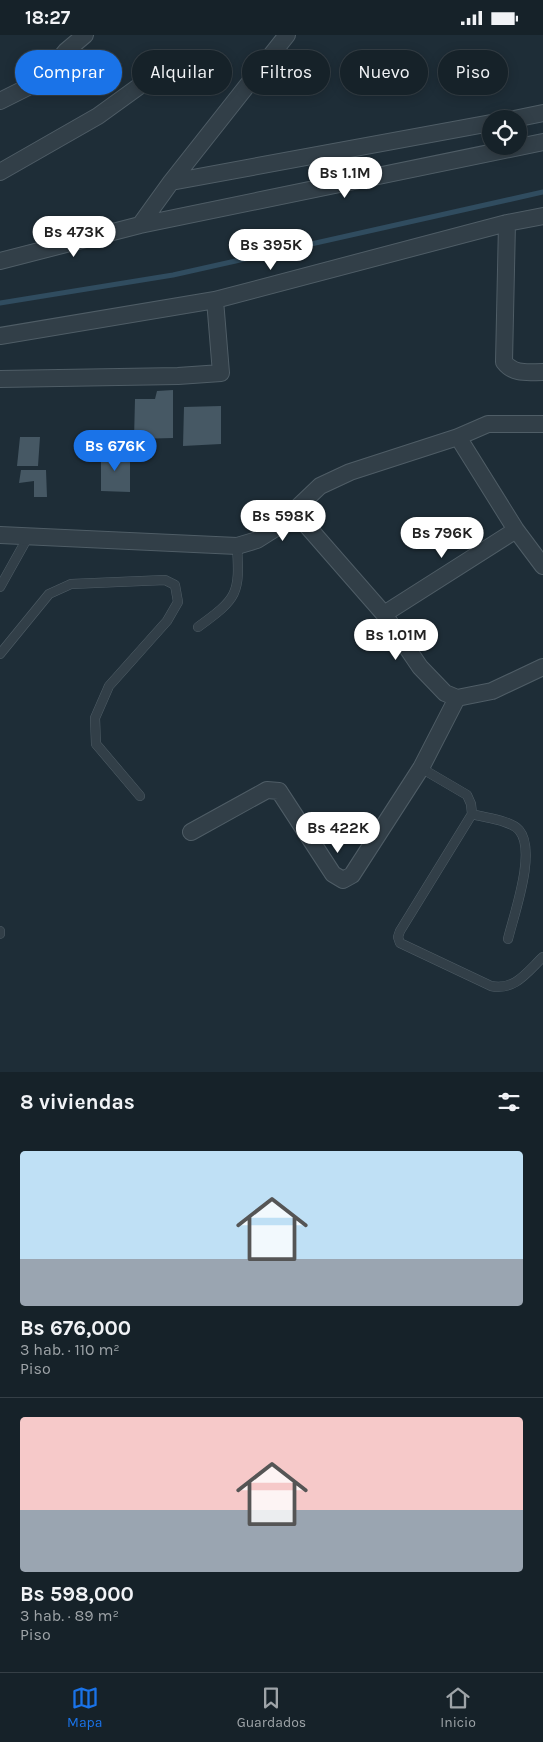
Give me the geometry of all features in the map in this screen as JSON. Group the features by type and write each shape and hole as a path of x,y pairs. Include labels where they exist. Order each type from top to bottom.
{"street":[{"path":"0,101 42,80 66,51 85,35"},
{"path":"140,225 171,182 287,35"},
{"path":"0,172 98,115 132,91"},
{"path":"527,116 543,113"},
{"path":"171,182 482,125"},
{"path":"0,261 140,225 543,142"},
{"path":"0,336 215,301 507,223 543,216"},
{"path":"507,223 504,362 509,369 520,373 543,372"},
{"path":"0,379 178,376 221,373 215,301"},
{"path":"0,535 237,546 257,540 276,528 320,486 350,472 458,437 488,424 543,424"},
{"path":"458,437 516,530 543,565"},
{"path":"294,511 384,614 414,659 445,693 457,698 492,691 543,667"},
{"path":"384,614 516,530"},
{"path":"191,832 267,790 279,791 333,874 343,880 352,875 421,769 457,698"}],"lane":[{"path":"0,587 28,537"},
{"path":"198,627 235,595 239,575 237,546"},
{"path":"0,654 49,594 71,584 165,580 175,585 178,602 167,621 109,686 95,718 96,744 140,795"},
{"path":"421,769 467,795 471,804 472,814 400,931 398,937 400,943 490,986 502,988 514,983 543,957"},
{"path":"472,814 512,825 519,831 524,841 526,865 508,939"}],"building":[{"path":"173,390 173,438 134,439 135,399 155,399 157,391"},
{"path":"221,406 221,444 183,446 184,407"},
{"path":"20,437 40,437 38,466 17,466"},
{"path":"101,451 130,453 130,492 101,491"},
{"path":"21,470 46,470 47,497 34,497 34,481 19,483"}],"waterway":[{"path":"0,303 173,275 543,192"}]}
